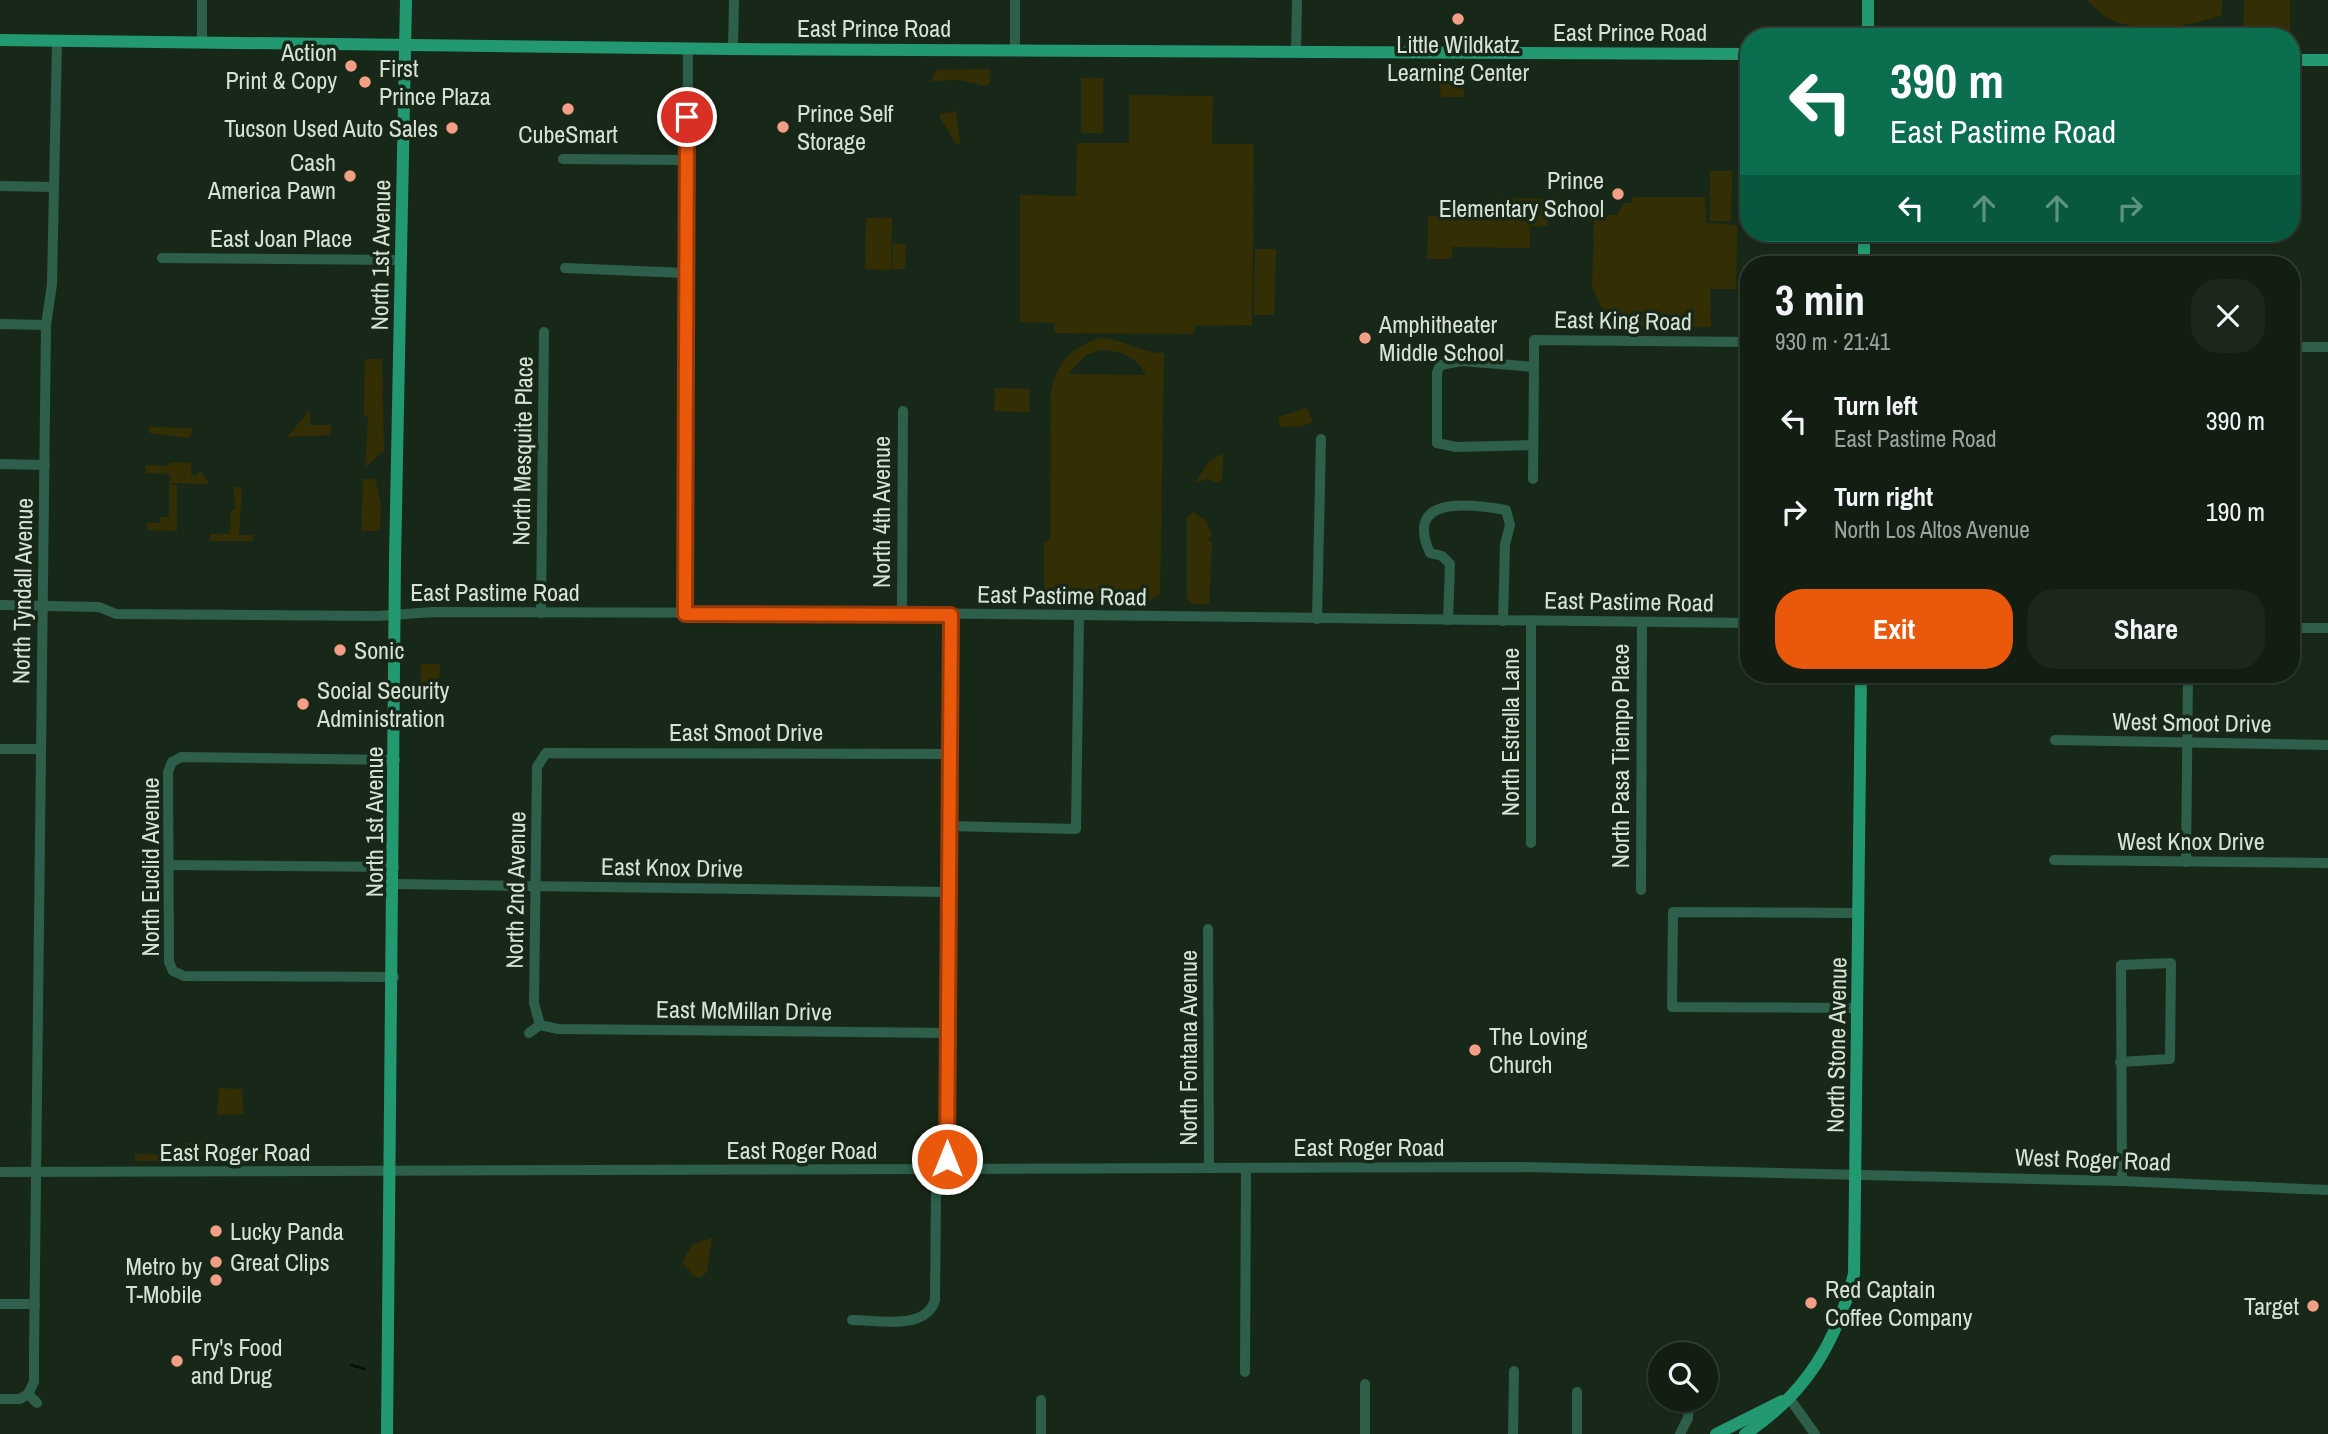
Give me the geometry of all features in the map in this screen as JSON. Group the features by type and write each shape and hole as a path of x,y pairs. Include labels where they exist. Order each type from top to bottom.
{"main road":[{"name":"North 1st Avenue","path":"387,1434 394,977 395,612 406,0"},
{"path":"1868,0 1868,28"},
{"name":"East Prince Road","path":"0,40 733,49 1015,48 1740,54"},
{"path":"2300,60 2328,60"},
{"name":"North Stone Avenue","path":"1745,1434 1771,1417 1816,1364 1843,1317 1854,1274 1861,683"},
{"name":"North Stone Avenue","path":"1716,1434 1788,1398"}],"street":[{"path":"202,0 202,41"},
{"path":"733,49 734,0"},
{"path":"1015,0 1015,48"},
{"path":"1296,51 1297,0"},
{"name":"North Tyndall Avenue","path":"28,1394 34,1382 46,325 52,284 57,41"},
{"path":"685,614 688,48"},
{"path":"562,159 686,160"},
{"path":"0,186 54,187"},
{"name":"East Joan Place","path":"162,258 400,260"},
{"path":"565,268 685,273"},
{"path":"0,324 46,325"},
{"name":"North Mesquite Place","path":"541,613 544,332"},
{"name":"East King Road","path":"1534,367 1534,340 1740,342"},
{"path":"2300,347 2328,347"},
{"path":"1533,445 1456,447 1437,443 1437,373 1440,365 1462,361 1534,367 1533,479"},
{"name":"North 4th Avenue","path":"902,411 902,613"},
{"path":"1317,620 1321,439"},
{"path":"0,464 45,465"},
{"path":"1448,620 1450,564 1442,556 1430,553 1425,542 1424,526 1427,515 1437,508 1478,505 1506,510 1510,517 1505,544 1503,621"},
{"name":"East Pastime Road","path":"0,605 99,607 116,614 378,616 395,612 902,613 1740,623"},
{"path":"852,1320 917,1320 933,1308 936,1193 947,1159 951,615"},
{"path":"949,826 1076,829 1079,616"},
{"name":"North Estrella Lane","path":"1531,621 1531,843"},
{"name":"North Pasa Tiempo Place","path":"1640,890 1642,622"},
{"path":"2300,628 2328,628"},
{"path":"2186,862 2188,683"},
{"name":"West Smoot Drive","path":"2055,740 2328,745"},
{"path":"0,749 40,749"},
{"name":"East Smoot Drive","path":"540,754 559,751 950,754"},
{"name":"North 2nd Avenue","path":"540,754 537,767 534,1003 540,1025"},
{"name":"North Euclid Avenue","path":"394,977 184,976 173,971 169,962 168,772 172,762 181,757 395,760"},
{"name":"West Knox Drive","path":"2054,860 2328,863"},
{"path":"169,865 394,867"},
{"name":"East Knox Drive","path":"394,884 949,892"},
{"path":"1857,1008 1672,1007 1673,912 1859,913"},
{"name":"North Fontana Avenue","path":"1209,929 1209,1168"},
{"path":"2120,1062 2170,1059 2171,963 2121,965 2120,1062 2122,1181"},
{"path":"529,1033 540,1025"},
{"name":"East McMillan Drive","path":"540,1025 558,1029 948,1033"},
{"name":"East Roger Road","path":"0,1172 390,1173 1520,1167 1856,1175"},
{"path":"1245,1372 1247,1168"},
{"name":"West Roger Road","path":"1856,1175 2122,1181 2328,1190"},
{"path":"0,1304 35,1304"},
{"path":"1513,1434 1514,1371"},
{"path":"1365,1384 1365,1434"},
{"path":"1577,1392 1577,1434"},
{"path":"0,1399 20,1399 28,1394 37,1402"},
{"path":"1788,1398 1815,1434"},
{"path":"1041,1400 1041,1434"},
{"path":"1680,1434 1688,1412"}],"shaded area":[{"path":"2088,0 2222,0 2222,15 2170,27 2132,26 2100,13"},
{"path":"2244,0 2290,0 2290,28 2243,28"},
{"path":"989,69 990,83 985,86 960,80 931,81 936,70"},
{"path":"1081,78 1103,78 1103,133 1081,133"},
{"path":"1439,81 1464,81 1464,97 1441,97"},
{"path":"1129,95 1213,96 1212,144 1254,144 1252,325 1195,326 1194,334 1054,333 1054,323 1020,322 1020,195 1076,196 1077,143 1129,143"},
{"path":"956,111 960,143 957,145 940,118 940,114"},
{"path":"1710,171 1732,171 1731,221 1710,221"},
{"path":"1633,197 1705,197 1706,223 1737,225 1736,289 1710,289 1711,327 1610,326 1592,287 1594,215 1618,215 1623,203 1632,203"},
{"path":"1503,198 1562,199 1562,213 1548,212 1547,226 1530,226 1530,248 1452,247 1452,259 1427,259 1428,216 1502,216"},
{"path":"866,218 892,218 891,270 865,269"},
{"path":"893,244 906,244 905,269 892,269"},
{"path":"1255,249 1276,249 1274,315 1254,315"},
{"path":"1099,338 1164,353 1160,594 1147,603 1044,602 1044,541 1050,541 1051,392 1057,372 1066,358 1080,346","holes":["1101,350 1133,359 1146,375 1068,374 1086,355"]},
{"path":"365,359 382,359 384,451 365,467 368,418 364,415"},
{"path":"995,388 1029,389 1029,412 994,411"},
{"path":"1307,408 1313,422 1303,426 1280,427 1278,417"},
{"path":"310,410 310,425 331,425 331,435 287,437"},
{"path":"149,427 193,428 189,438 149,433"},
{"path":"1223,453 1222,480 1217,483 1208,479 1195,482 1209,462"},
{"path":"171,462 191,463 191,475 196,476 201,471 209,484 170,483 170,474 146,473 146,465 168,466"},
{"path":"363,479 375,479 381,503 380,531 361,531"},
{"path":"169,484 177,485 177,531 147,530 147,523 160,523 160,517 169,517"},
{"path":"233,487 242,487 239,535 253,535 253,541 210,541 210,534 230,534 231,511 236,508"},
{"path":"1193,512 1205,520 1212,535 1208,539 1212,543 1209,604 1193,604 1187,599 1187,517"},
{"path":"421,664 440,664 439,683 444,688 443,700 420,699"},
{"path":"219,1088 242,1089 243,1114 217,1115"},
{"path":"185,1143 219,1143 254,1155 267,1151 275,1153 274,1160 235,1161 219,1155 197,1155 174,1161 135,1161 135,1154 174,1155 185,1147"},
{"path":"712,1238 707,1272 700,1278 694,1276 682,1262 693,1244"}],"waterway":[{"path":"351,1365 365,1369"}],"place":[{"name":"Little Wildkatz Learning Center","path":"1458,19"},
{"name":"Action Print & Copy","path":"351,66"},
{"name":"First Prince Plaza","path":"365,82"},
{"name":"CubeSmart","path":"568,109"},
{"name":"Prince Self Storage","path":"783,127"},
{"name":"Tucson Used Auto Sales","path":"452,128"},
{"name":"Cash America Pawn","path":"350,176"},
{"name":"Prince Elementary School","path":"1618,194"},
{"name":"Amphitheater Middle School","path":"1365,338"},
{"name":"Sonic","path":"340,650"},
{"name":"Social Security Administration","path":"303,704"},
{"name":"The Loving Church","path":"1475,1050"},
{"name":"Lucky Panda","path":"216,1231"},
{"name":"Great Clips","path":"216,1262"},
{"name":"Metro by T-Mobile","path":"216,1280"},
{"name":"Red Captain Coffee Company","path":"1811,1303"},
{"name":"Target","path":"2313,1306"},
{"name":"Fry's Food and Drug","path":"177,1361"}],"route":[{"path":"687,117 685,614 951,615 947,1159"}]}
